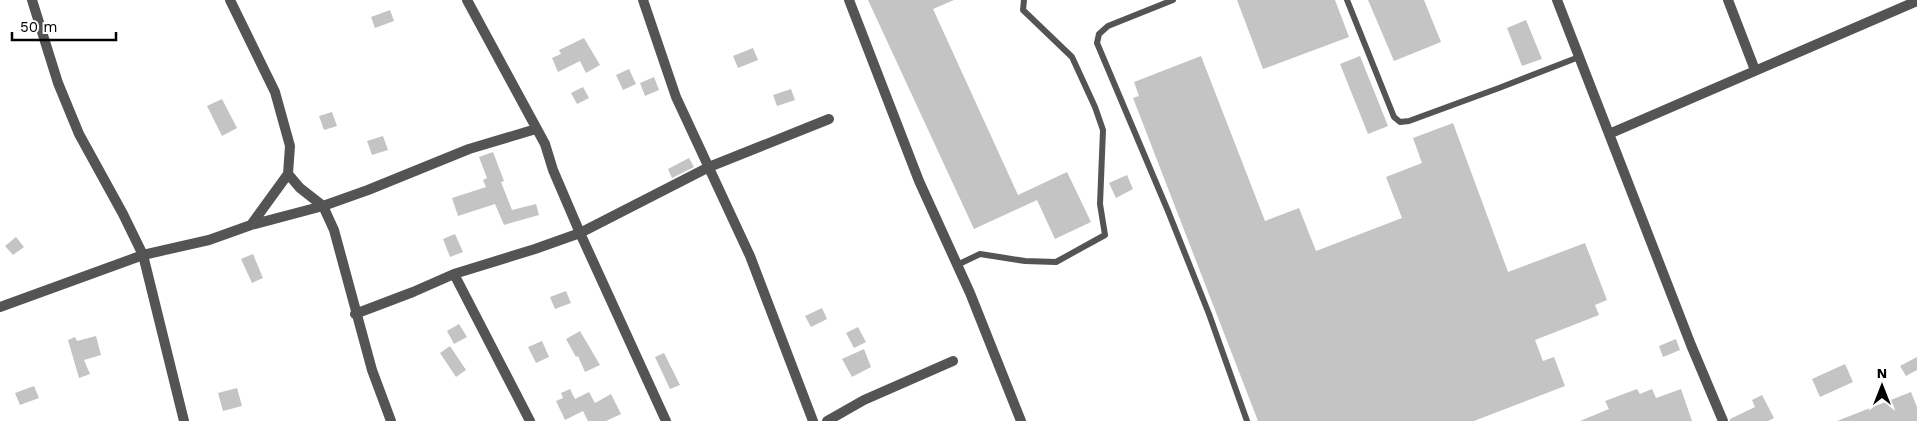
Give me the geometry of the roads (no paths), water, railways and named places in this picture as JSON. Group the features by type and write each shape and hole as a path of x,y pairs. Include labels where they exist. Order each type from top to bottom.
{"street":[{"path":"32,0 58,83 78,134 123,214 143,255 184,421"},
{"path":"230,0 276,92 290,146 288,174 251,225"},
{"path":"467,0 544,144 580,233 666,421"},
{"path":"643,0 676,97 750,256 813,421"},
{"path":"849,0 919,181 958,265 1020,421"},
{"path":"1557,0 1687,336 1723,421"},
{"path":"1728,0 1755,70"},
{"path":"1609,134 1917,1"},
{"path":"356,314 454,274 536,249 580,233 709,167 829,119"},
{"path":"0,308 143,255 209,240 251,225 323,206 469,149 536,129"},
{"path":"288,174 294,183 323,206 334,230 372,370 391,421"},
{"path":"454,274 530,421"},
{"path":"827,421 864,400 953,362"}],"lane":[{"path":"958,265 980,254 1024,261 1056,262 1105,235 1100,204 1103,130 1096,107 1072,57 1023,10 1024,0"},
{"path":"1173,0 1108,26 1099,34 1097,43 1209,314 1247,421"},
{"path":"1347,0 1394,117 1400,122 1409,121 1579,57"}]}
